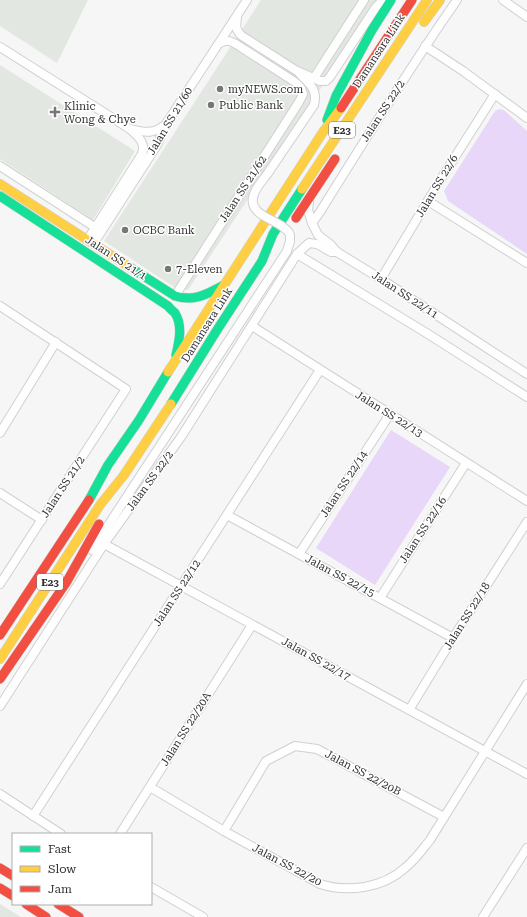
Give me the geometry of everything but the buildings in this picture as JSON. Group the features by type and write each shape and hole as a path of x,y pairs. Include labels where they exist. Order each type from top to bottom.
{"main road":[{"path":"323,132 336,96 390,0"},
{"name":"Damansara Link","path":"0,635 91,498 108,465 139,420 323,132 346,102 412,0"},
{"name":"Damansara Link","path":"0,659 100,505 124,475 171,404 262,261 273,234 427,0"},
{"path":"421,27 440,0"},
{"path":"262,261 282,237 340,151"},
{"name":"Jalan SS 21/1","path":"0,184 175,296 183,299 199,298 224,285"},
{"name":"Jalan SS 21/1","path":"0,196 168,306 175,314 180,328 180,338 174,364"},
{"path":"82,493 108,465"},
{"path":"0,679 66,583 108,510 124,475"},
{"path":"0,868 12,875"},
{"path":"0,888 12,895"},
{"path":"28,905 46,917"},
{"path":"60,905 78,917"}],"street":[{"name":"Jalan SS 21/60","path":"91,241 157,145 166,124 247,0"},
{"path":"314,78 364,0"},
{"path":"238,15 236,26 237,32 242,36 297,71 320,81 326,81 330,78 376,7 383,0"},
{"name":"Jalan SS 22/2","path":"312,223 425,46 457,0"},
{"path":"503,0 527,17"},
{"name":"Jalan SS 21/62","path":"175,296 303,94 301,88 295,82 230,40 220,43"},
{"path":"425,46 463,71 527,118"},
{"path":"0,47 130,129 142,132 151,132 161,129 166,124"},
{"path":"66,583 96,544 287,251 290,235 285,229 259,213 254,206 253,201 254,194 314,105 316,97 314,90 297,71"},
{"name":"Jalan SS 22/6","path":"381,279 439,182 495,94"},
{"name":"Jalan SS 21/60","path":"91,241 96,228 142,154 143,143 130,129"},
{"path":"0,166 96,228"},
{"name":"Jalan SS 22/11","path":"310,197 308,210 312,223 318,235 331,245 337,252 527,374"},
{"path":"428,201 527,263"},
{"path":"337,252 331,252 317,244 309,243 297,254 527,396"},
{"name":"Jalan SS 22/2","path":"0,706 104,544 181,437 297,254"},
{"path":"0,306 56,342 0,433"},
{"name":"Jalan SS 22/13","path":"252,326 527,501"},
{"name":"Jalan SS 21/2","path":"0,584 126,389 56,342"},
{"name":"Jalan SS 22/12","path":"33,816 320,370"},
{"name":"Jalan SS 22/14","path":"299,554 390,414"},
{"name":"Jalan SS 22/16","path":"380,598 466,463"},
{"path":"0,493 42,520"},
{"name":"Jalan SS 22/15","path":"227,515 453,638"},
{"name":"Jalan SS 22/18","path":"409,710 527,522"},
{"name":"Jalan SS 22/17","path":"104,544 527,774"},
{"name":"Jalan SS 22/20A","path":"121,833 252,625"},
{"name":"Jalan SS 22/20","path":"150,787 320,884 330,887 349,888 369,886 382,882 405,868 430,840 527,684"},
{"name":"Jalan SS 22/20B","path":"224,830 266,761 295,746 317,749 444,817"},
{"path":"0,794 59,833"},
{"path":"483,917 527,848"},
{"path":"152,888 203,917"}],"shaded area":[{"path":"0,0 88,0 57,63 0,26"},
{"path":"261,0 379,0 188,290 174,287 104,241"},
{"path":"0,65 135,151 93,220 0,159"},
{"path":"499,109 504,110 527,131 527,254 448,201 444,191 495,111"},
{"path":"391,430 450,467 375,585 316,548"},
{"path":"0,904 21,917 0,917"}],"traffic: fast":[{"path":"327,120 336,96 372,30 391,0"},
{"path":"171,404 262,261 273,234 302,189"},
{"path":"0,196 168,306 175,313 180,329 176,355"},
{"path":"131,268 175,296 182,298 195,298 224,285"},
{"path":"89,500 108,465 139,420 168,372"}],"traffic: slow":[{"path":"302,189 427,0"},
{"path":"424,22 440,0"},
{"path":"168,372 323,132 341,108"},
{"path":"0,184 131,268"},
{"path":"0,659 100,505 124,475 171,404"}],"traffic: jam":[{"path":"341,108 412,0"},
{"path":"296,218 335,159"},
{"path":"0,635 89,500"},
{"path":"0,679 66,583 99,524"},
{"path":"0,868 12,875"},
{"path":"0,888 12,895"},
{"path":"28,905 46,917"},
{"path":"60,905 79,917"}],"place":[{"name":"myNEWS.com","path":"220,89"},
{"name":"Public Bank","path":"211,105"},
{"name":"Klinic Wong & Chye","path":"55,112"},
{"name":"OCBC Bank","path":"125,230"},
{"name":"7-Eleven","path":"168,269"}]}
